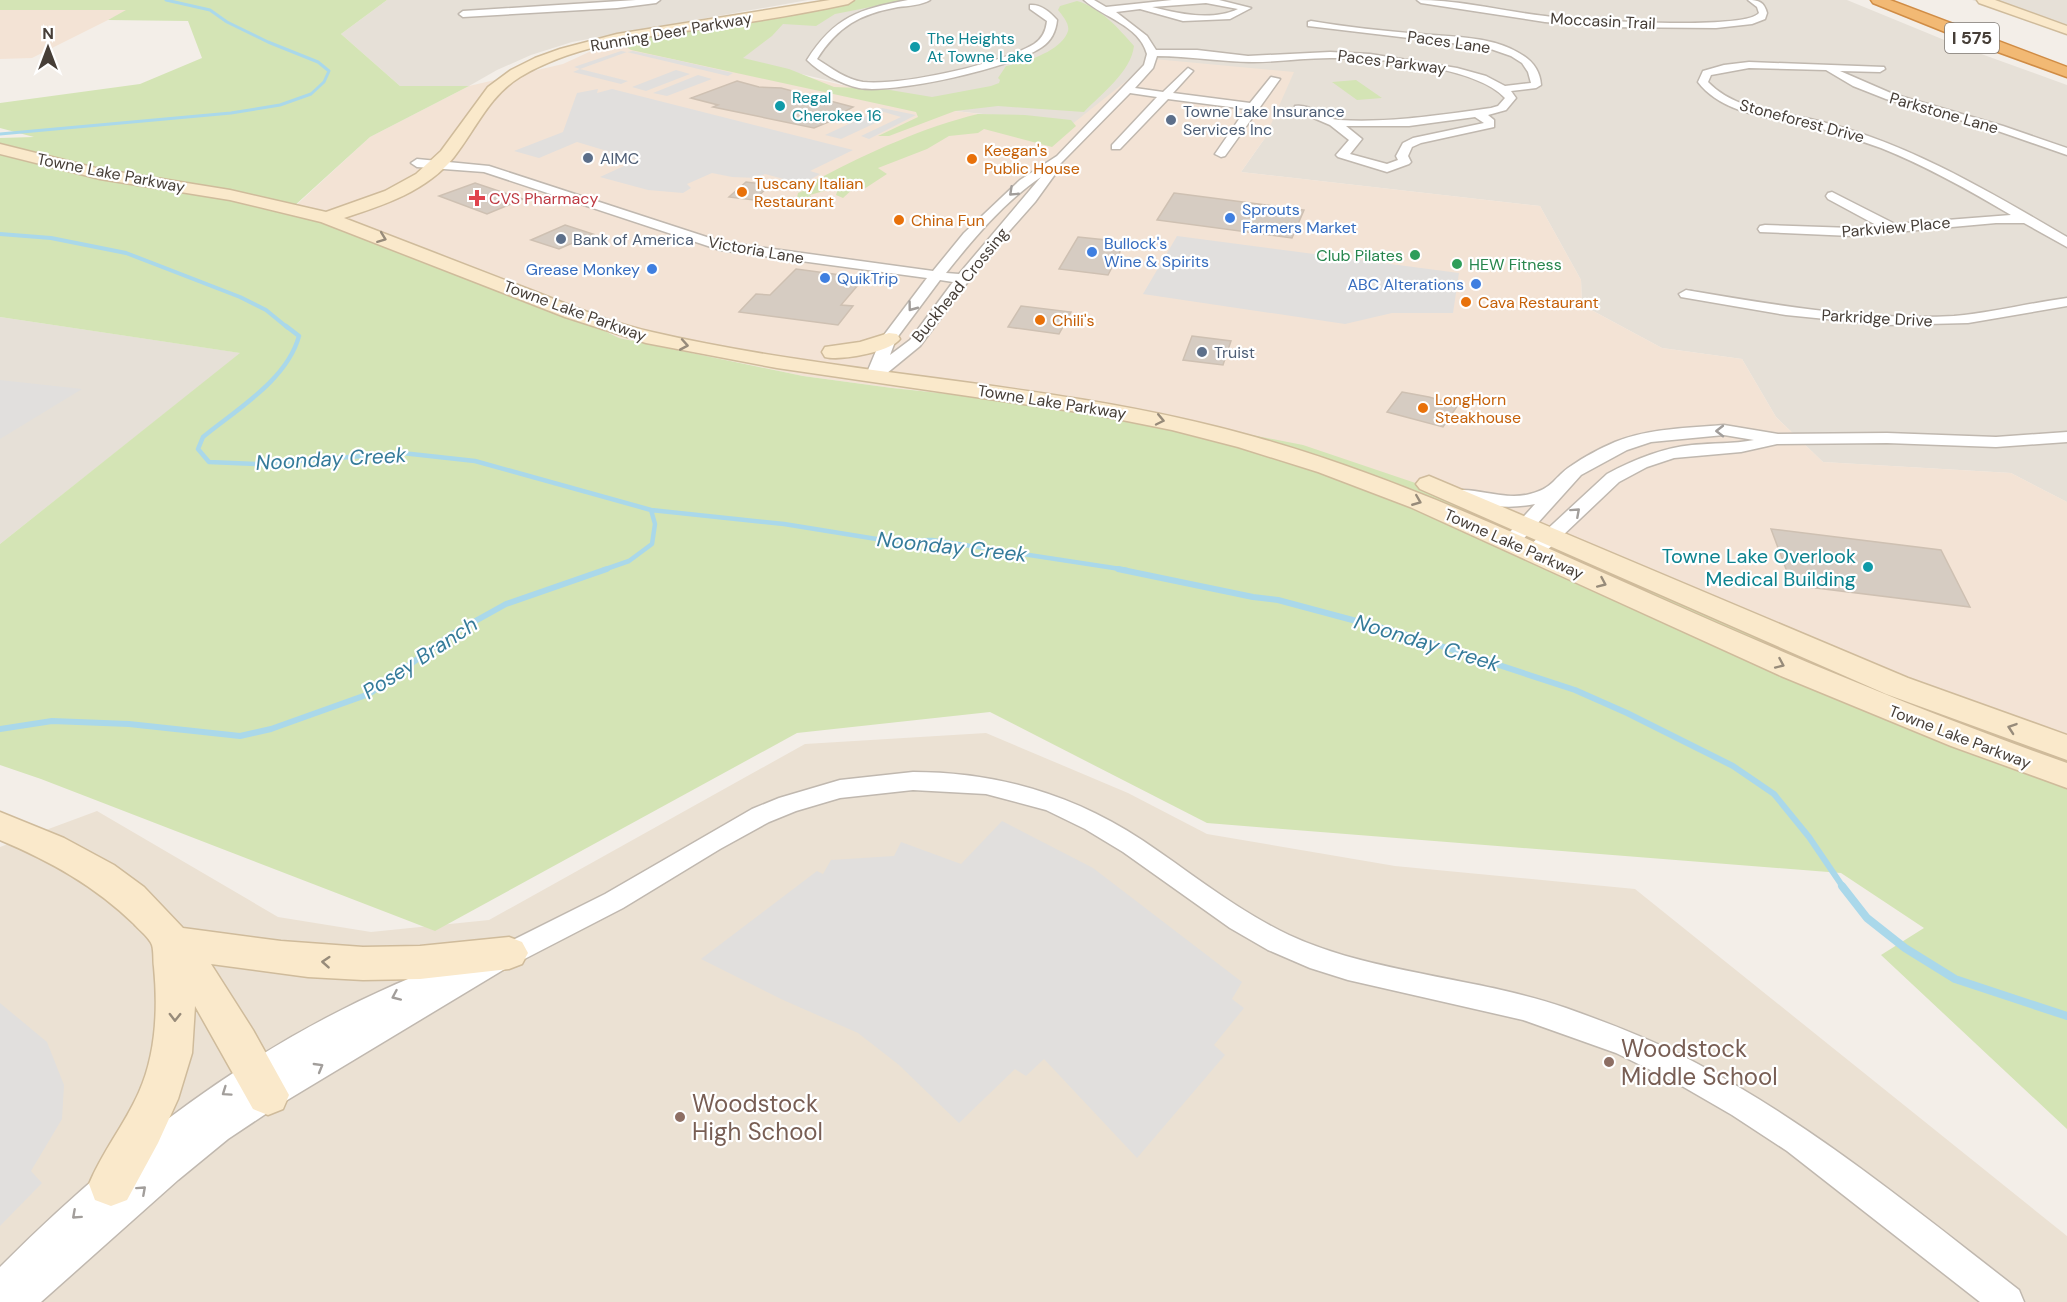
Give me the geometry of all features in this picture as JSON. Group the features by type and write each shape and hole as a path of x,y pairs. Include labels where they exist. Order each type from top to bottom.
{"highway":[{"name":"I 575","path":"1878,0 1970,37 2067,72"},
{"path":"1898,0 2067,64"},
{"name":"I 575","path":"1913,0 2067,58"}],"main road":[{"name":"Running Deer Parkway","path":"482,82 522,61 597,38 825,0"},
{"name":"Running Deer Parkway","path":"340,212 417,163 448,154 491,92 510,77 549,58 623,37 760,17 847,0"},
{"path":"1983,0 2067,30"},
{"name":"Towne Lake Parkway","path":"3,146 47,148 143,171 263,189 340,212 640,317 717,335 1069,387 1210,414 1332,448 1457,495 1531,538 1792,669 1872,703 2067,776"},
{"name":"Towne Lake Parkway","path":"3,146 110,177 340,212 572,313 637,335 727,353 884,359 1211,433 1286,454 1531,538 1887,682 2067,748"},
{"name":"Running Deer Parkway","path":"340,212 381,199 403,188 435,156"},
{"path":"0,825 48,846 105,879 130,897 171,940 261,1084"},
{"path":"171,940 282,958 347,964 393,964 509,953"},
{"path":"111,1184 137,1139 168,1070 175,1016 171,940"}],"street":[{"path":"463,14 616,5 656,0"},
{"path":"926,0 861,13 848,18 812,60 850,82 870,86 901,83 994,63 1020,55 1039,45 1048,36 1052,28 1052,20 1036,2"},
{"path":"1088,0 1105,9 1140,35 1152,52"},
{"path":"1105,9 1206,0 1251,6 1230,16 1183,18 1140,6"},
{"name":"Moccasin Trail","path":"1421,0 1572,22 1695,25 1742,23 1762,16 1761,6 1752,0"},
{"name":"Paces Lane","path":"1311,24 1469,43 1508,51 1525,60 1530,66 1536,76 1536,85 1505,89"},
{"name":"Paces Parkway","path":"1152,52 1205,54 1262,60 1344,55 1446,67 1480,77 1505,89"},
{"name":"Buckhead Crossing","path":"884,359 915,343 997,236 1043,185 1061,158 1146,70 1152,60 1152,52"},
{"name":"Stoneforest Drive","path":"1880,69 1825,65 1735,66 1707,73 1702,82 1720,97 1745,106 1843,131 1933,165 2067,243"},
{"name":"Parkstone Lane","path":"1825,65 1849,81 1872,91 1996,127 2067,152"},
{"path":"1116,147 1188,71"},
{"path":"1221,154 1253,106 1275,79"},
{"path":"1334,123 1409,123 1492,111 1508,103 1511,98 1505,89"},
{"path":"1127,90 1253,106"},
{"path":"1299,108 1334,123 1356,139 1342,155 1387,168 1405,162 1402,156 1407,145 1416,140 1481,129 1490,125 1489,120 1476,113"},
{"name":"Victoria Lane","path":"435,156 484,169 720,246 963,279"},
{"name":"Buckhead Crossing","path":"884,359 936,276 992,212 1024,183 1061,158"},
{"path":"1832,196 1894,230"},
{"name":"Parkview Place","path":"1764,229 1833,233 1894,230 1996,219 2027,219"},
{"name":"Parkridge Drive","path":"1686,294 1815,315 1893,322 1977,318 2067,302"},
{"path":"1457,495 1519,502 1539,497 1559,486 1575,471 1600,456 1649,437 1724,430 1778,439 1887,438 1996,442 2067,436"},
{"path":"1531,538 1613,478 1639,464 1691,450 1746,448 1778,439"},
{"path":"1531,538 1559,486"},
{"path":"17,1302 69,1253 99,1230 189,1150 312,1037 379,1003 442,976 509,953 640,887 726,831 790,803 838,790 909,781 958,782 1008,790 1050,802 1096,822 1128,841 1232,917 1296,951 1346,968 1517,1006 1569,1021 1624,1043 1701,1080 1746,1105 1789,1134 2007,1302"},
{"path":"0,1290 32,1256 170,1134 261,1084"}],"shaded area":[{"path":"387,0 808,0 572,42 531,55 469,86 400,86 341,34"},
{"path":"855,0 1847,0 1959,46 2067,85 2067,502 2011,473 1823,462 1776,417 1742,359 1662,348 1582,305 1581,280 1540,206 1241,172 1265,138 1111,128 955,111 656,39 689,30"},
{"path":"1972,0 2067,0 2067,34 2022,19"},
{"path":"0,10 128,10 32,58 0,59"},
{"path":"626,35 955,111 1071,125 1154,59 1294,72 1265,138 1241,172 1540,206 1581,280 1582,305 1662,348 1742,359 1776,417 1823,462 2011,473 2067,502 2067,743 1150,415 892,388 803,376 619,338 537,298 293,208 370,137 469,86 563,64"},
{"path":"621,51 627,52 580,69 574,67"},
{"path":"633,51 733,73 728,76 627,52"},
{"path":"580,69 628,81 621,84 573,72"},
{"path":"676,70 690,74 646,91 632,87"},
{"path":"698,75 712,79 667,96 653,93"},
{"path":"598,89 597,93 612,89 853,150 810,171 820,174 802,184 765,174 757,178 712,173 687,184 691,188 683,193 648,190 600,177 637,160 577,142 539,158 514,151 563,132 577,93"},
{"path":"882,108 916,115 869,139 861,136 901,117 877,110"},
{"path":"868,115 884,119 841,139 825,135"},
{"path":"1177,236 1459,273 1453,313 1392,313 1345,324 1143,294"},
{"path":"0,317 241,353 0,544"},
{"path":"0,380 82,389 0,439"},
{"name":"Woodstock High School","path":"986,733 1128,793 1207,834 1395,866 1635,889 2067,1236 2067,1302 0,1302 0,847 97,811 278,917 371,932 489,920 805,744"},
{"path":"1002,821 1093,868 1242,982 1232,999 1244,1008 1214,1045 1225,1055 1137,1158 1044,1059 1026,1076 1015,1069 959,1123 899,1065 858,1033 781,999 701,959 817,871 823,874 831,860 894,856 901,842 961,864"},
{"path":"0,1003 47,1042 64,1085 62,1119 31,1171 42,1183 0,1226"}],"green space":[{"path":"0,0 387,0 341,34 400,86 469,86 370,137 293,207 537,298 619,338 803,376 892,388 1150,415 1303,445 1519,518 1854,660 2067,743 2067,1129 1881,955 1924,928 1841,873 1207,823 990,712 797,733 435,931 0,765 0,544 240,353 0,317 0,138 34,137 0,128 0,103 140,84 202,58 188,21 108,20 126,10 0,10"},
{"path":"857,0 907,0 835,14 816,26 783,24 772,36 743,58 789,69 834,87 884,89 932,97 999,83 998,78 1006,66 1032,59 1050,50 1064,38 1068,31 1067,23 1058,10 1060,6 1077,1 1101,13 1134,46 1132,56 1121,74 1084,112 998,106 955,111 889,136 878,136 918,117 916,112 631,50 623,45 627,37 687,31"},
{"path":"1356,80 1382,98 1357,100 1332,82"},
{"path":"978,114 1025,115 1071,120 1076,126 1052,147 984,129 978,133 949,136 927,149 878,168 887,174 864,189 856,186 843,198 836,195 838,189 834,188 810,195 812,199 796,202 798,193 803,191 795,188 897,141"}],"building":[{"name":"Regal Cherokee 16","path":"737,81 759,87 781,88 853,107 835,117 838,118 814,128 713,107 718,105 691,98"},
{"path":"746,182 770,185 754,200 729,197"},
{"name":"CVS Pharmacy","path":"475,183 523,199 487,214 439,196"},
{"name":"Sprouts Farmers Market","path":"1174,193 1304,210 1292,238 1157,220"},
{"name":"Bank of America","path":"565,225 593,234 559,249 531,240"},
{"name":"Bullock's Wine & Spirits","path":"1078,237 1125,242 1108,275 1059,269"},
{"path":"796,269 864,278 841,305 853,306 838,325 739,312 756,294 770,295"},
{"name":"Chili's","path":"1021,306 1071,312 1059,334 1008,327"},
{"name":"Truist","path":"1192,336 1231,341 1223,365 1183,360"},
{"name":"LongHorn Steakhouse","path":"1402,392 1458,405 1443,427 1387,412"},
{"name":"Towne Lake Overlook Medical Building","path":"1771,529 1941,550 1970,607 1792,585"}],"waterway":[{"name":"Noonday Creek","path":"0,134 231,113 280,105 311,94 324,82 329,71 318,62 268,42 227,22 210,10 166,0"},
{"name":"Noonday Creek","path":"0,234 51,238 126,253 240,297 266,310 288,328"},
{"name":"Noonday Creek","path":"286,326 299,336 293,352 272,380 203,437 198,449 209,462 258,464 402,453 475,461 651,510"},
{"name":"Posey Branch","path":"603,570 629,561 652,544 655,524 651,510"},
{"name":"Noonday Creek","path":"651,510 784,524 889,541 932,540 1127,570"},
{"name":"Posey Branch","path":"0,729 52,721 129,724 240,736 271,729 369,694 452,634 506,604 607,569"},
{"name":"Noonday Creek","path":"1118,569 1253,597 1278,600 1401,633 1575,690 1627,713 1733,766 1774,794 1809,837 1843,887"},
{"name":"Noonday Creek","path":"1842,886 1867,918 1905,948 1955,979 2067,1016"}],"place":[{"name":"The Heights At Towne Lake","path":"915,47"},
{"name":"Regal Cherokee 16","path":"780,106"},
{"name":"Towne Lake Insurance Services Inc","path":"1171,120"},
{"name":"AIMC","path":"588,158"},
{"name":"Keegan's Public House","path":"972,159"},
{"name":"Tuscany Italian Restaurant","path":"742,192"},
{"name":"CVS Pharmacy","path":"477,198"},
{"name":"Sprouts Farmers Market","path":"1230,218"},
{"name":"China Fun","path":"899,220"},
{"name":"Bank of America","path":"561,239"},
{"name":"Bullock's Wine & Spirits","path":"1092,252"},
{"name":"Club Pilates","path":"1415,255"},
{"name":"HEW Fitness","path":"1457,264"},
{"name":"Grease Monkey","path":"652,269"},
{"name":"QuikTrip","path":"825,278"},
{"name":"ABC Alterations","path":"1476,284"},
{"name":"Cava Restaurant","path":"1466,302"},
{"name":"Chili's","path":"1040,320"},
{"name":"Truist","path":"1202,352"},
{"name":"LongHorn Steakhouse","path":"1423,408"},
{"name":"Towne Lake Overlook Medical Building","path":"1868,567"},
{"name":"Woodstock Middle School","path":"1609,1062"},
{"name":"Woodstock High School","path":"680,1117"}]}
